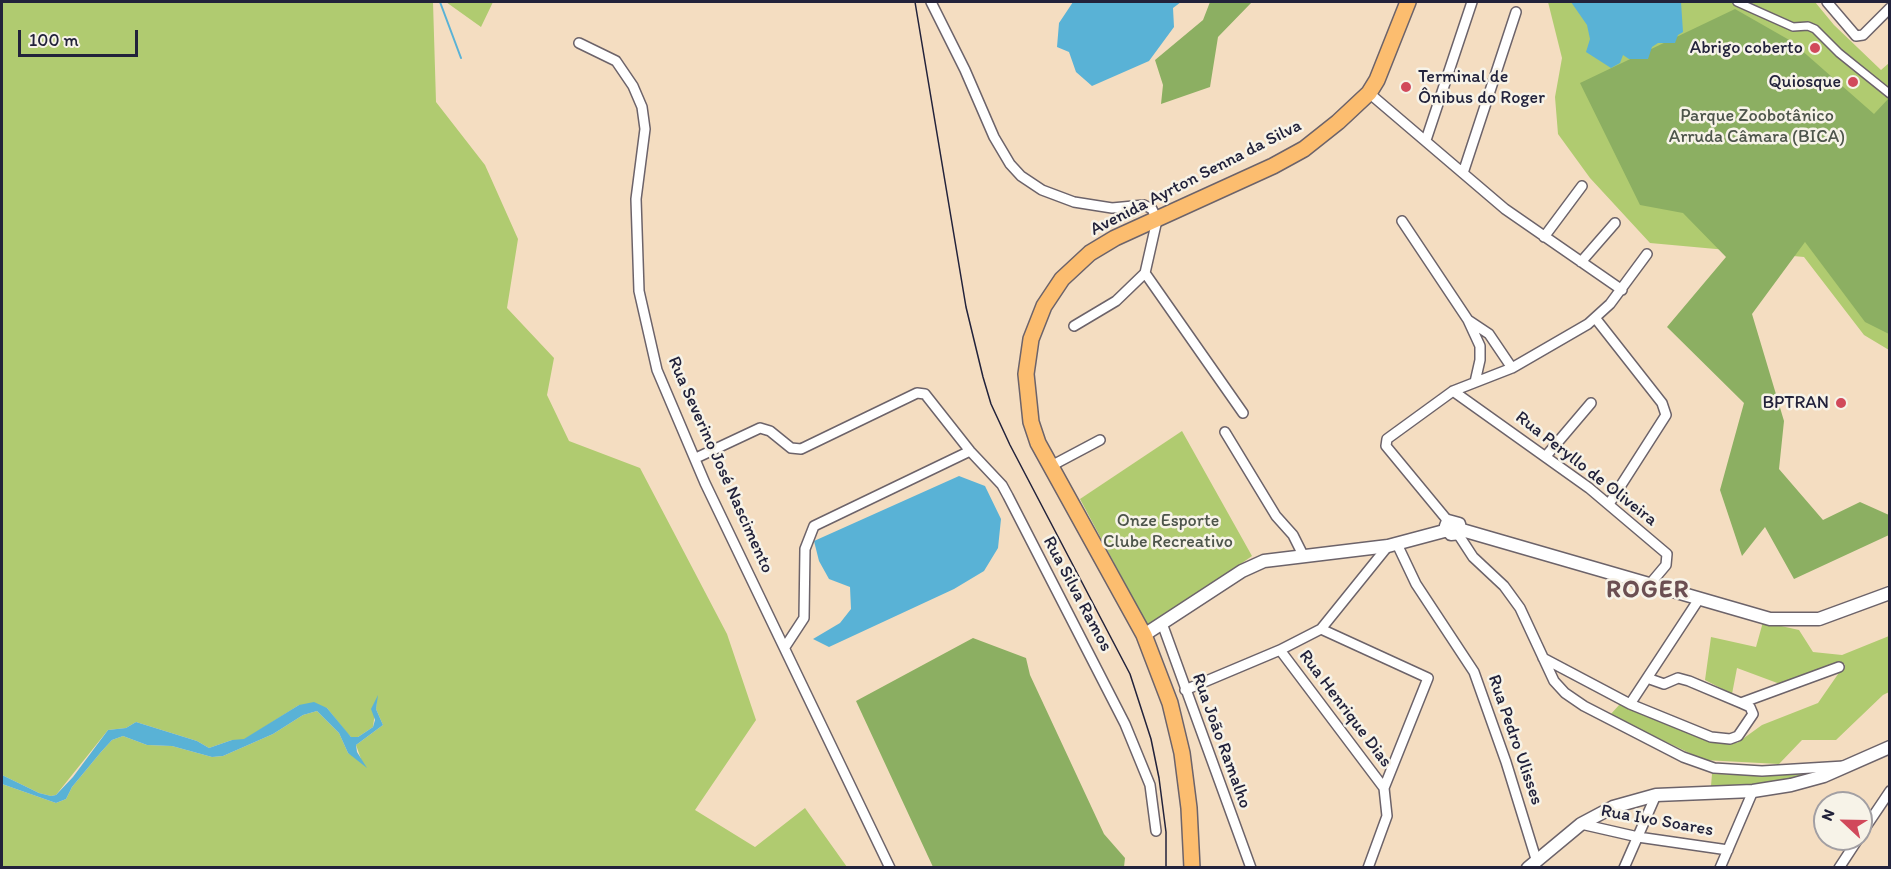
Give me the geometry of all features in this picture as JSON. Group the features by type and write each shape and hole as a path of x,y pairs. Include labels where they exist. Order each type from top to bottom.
{"main road":[{"name":"Avenida Ayrton Senna da Silva","path":"1192,867 1189,808 1182,753 1170,704 1144,636 1051,466 1030,422 1026,374 1031,339 1044,306 1062,279 1090,253 1115,238 1304,149 1338,122 1369,93 1385,62 1408,2"}],"street":[{"path":"931,2 1001,151 1022,176 1042,189 1074,202 1112,208 1148,206 1157,220 1145,273 1116,301 1074,326"},
{"path":"1426,140 1472,2"},
{"path":"1737,2 1793,27 1815,28 1839,52 1890,94"},
{"path":"1827,2 1856,36 1863,35 1890,8"},
{"path":"1463,173 1516,12"},
{"name":"Rua Severino José Nascimento","path":"579,43 616,61 633,86 642,107 645,129 636,200 639,291 657,370 696,458 890,867"},
{"path":"1369,93 1463,173 1544,237 1622,290"},
{"path":"1544,237 1582,186"},
{"path":"1402,221 1468,320 1480,346 1480,360 1475,382"},
{"path":"1581,262 1615,223"},
{"path":"1647,254 1622,290 1596,319 1512,368 1453,391 1385,443 1473,556 1504,586 1520,608 1554,681 1564,693 1623,728 1698,764 1748,771 1847,766"},
{"path":"1145,273 1243,413"},
{"path":"1596,319 1662,403 1666,415 1609,504"},
{"path":"1468,320 1489,334 1512,368"},
{"name":"Rua Peryllo de Oliveira","path":"1453,391 1546,456 1609,504 1667,554 1666,565 1650,584"},
{"name":"Rua Silva Ramos","path":"696,458 760,428 770,431 791,448 801,449 917,393 926,394 970,451 1002,485 1125,724 1150,785 1156,831"},
{"path":"1546,456 1591,403"},
{"path":"1225,432 1276,516 1297,541 1303,555"},
{"path":"1051,466 1100,440"},
{"path":"786,647 804,618 806,549 814,526 970,451"},
{"path":"1144,636 1163,626 1253,565 1303,555 1392,545 1454,529 1770,619 1795,621 1819,619 1890,593"},
{"path":"1185,690 1280,650 1321,629 1392,545"},
{"name":"Rua Pedro Ulisses","path":"1392,545 1474,672 1506,762 1534,865"},
{"path":"1630,704 1699,599"},
{"name":"Rua João Ramalho","path":"1163,626 1251,867"},
{"path":"1321,629 1428,678 1384,788 1387,816 1368,867"},
{"name":"Rua Henrique Dias","path":"1280,650 1384,788"},
{"path":"1543,658 1630,704 1702,734 1730,739 1744,730 1753,714 1750,707 1689,681 1678,678 1664,684 1647,678"},
{"path":"1741,703 1839,667"},
{"path":"1534,865 1578,826 1613,807 1656,795 1753,791 1811,780 1890,747"},
{"path":"1720,867 1753,791"},
{"path":"1873,816 1890,791"},
{"path":"1624,867 1656,795"},
{"name":"Rua Ivo Soares","path":"1578,826 1728,850"},
{"path":"1839,867 1850,851"}],"green space":[{"path":"2,2 433,2 436,102 485,165 518,239 507,308 554,358 547,395 569,441 640,468 727,634 756,720 695,810 755,847 805,808 847,867 2,867 2,784 56,803 66,799 72,787 112,740 123,736 147,745 172,746 212,757 223,756 273,734 303,715 317,711 339,733 348,753 361,759 356,745 383,725 376,709 377,697 373,727 358,737 351,737 327,708 299,705 244,740 232,740 209,748 197,741 136,722 126,728 108,730 56,795 39,793 2,775"},
{"path":"446,2 493,2 481,27"},
{"path":"1210,2 1252,2 1218,37 1210,87 1161,104 1163,85 1155,60 1203,20"},
{"name":"Parque Zoobotânico Arruda Câmara (BICA)","path":"1548,2 1815,2 1834,25 1881,70 1889,63 1889,350 1864,335 1804,257 1650,243 1590,178 1558,134 1555,97 1562,58"},
{"name":"Parque Zoobotânico Arruda Câmara (BICA)","path":"1735,9 1791,41 1874,114 1889,98 1889,334 1865,322 1805,242 1752,314 1784,421 1779,469 1823,520 1860,502 1889,515 1889,535 1794,579 1765,527 1742,556 1720,490 1744,403 1667,327 1726,257 1683,213 1640,205 1580,83"},
{"name":"Onze Esporte Clube Recreativo","path":"1182,431 1252,556 1149,628 1080,499"},
{"path":"1763,622 1799,630 1813,652 1842,655 1889,636 1889,692 1883,695 1836,740 1802,740 1779,764 1704,760 1610,715 1620,704 1737,743 1762,725 1818,703 1845,664 1780,684 1737,668 1732,694 1705,680 1711,637 1756,647"},
{"path":"973,638 1026,658 1030,675 1104,834 1125,858 1124,867 933,867 856,701"},
{"path":"1815,771 1805,776 1754,785 1711,786 1712,774 1766,775"}],"water":[{"path":"1073,2 1181,2 1173,8 1174,27 1149,61 1092,86 1076,72 1069,52 1057,47 1059,23"},
{"path":"1571,2 1681,2 1683,32 1678,35 1675,43 1658,43 1652,47 1648,59 1629,59 1623,55 1620,63 1611,68 1586,52 1590,39 1587,25"},
{"path":"959,476 985,486 1001,519 998,548 984,571 954,589 829,647 813,639 840,623 851,609 850,587 829,579 819,561 814,541"},
{"path":"378,695 376,709 383,725 356,745 357,752 367,768 348,753 339,733 317,711 303,715 273,734 223,756 212,757 172,746 147,745 123,736 112,740 72,787 66,799 56,803 2,784 2,775 39,793 56,795 73,777 108,730 126,728 136,722 197,741 209,748 232,740 244,739 299,705 314,702 327,708 351,737 358,737 373,727 375,720 371,709"}],"waterway":[{"path":"440,2 461,58"}],"tram line":[{"path":"915,2 966,307 983,377 991,404 1010,445 1130,674 1151,739 1159,778 1166,832 1166,868"}],"place":[{"name":"Abrigo coberto","path":"1815,48"},
{"name":"Quiosque","path":"1853,82"},
{"name":"Terminal de Ônibus do Roger","path":"1406,87"},
{"name":"BPTRAN","path":"1841,403"}],"district":[{"name":"ROGER","path":"1648,591"}]}
